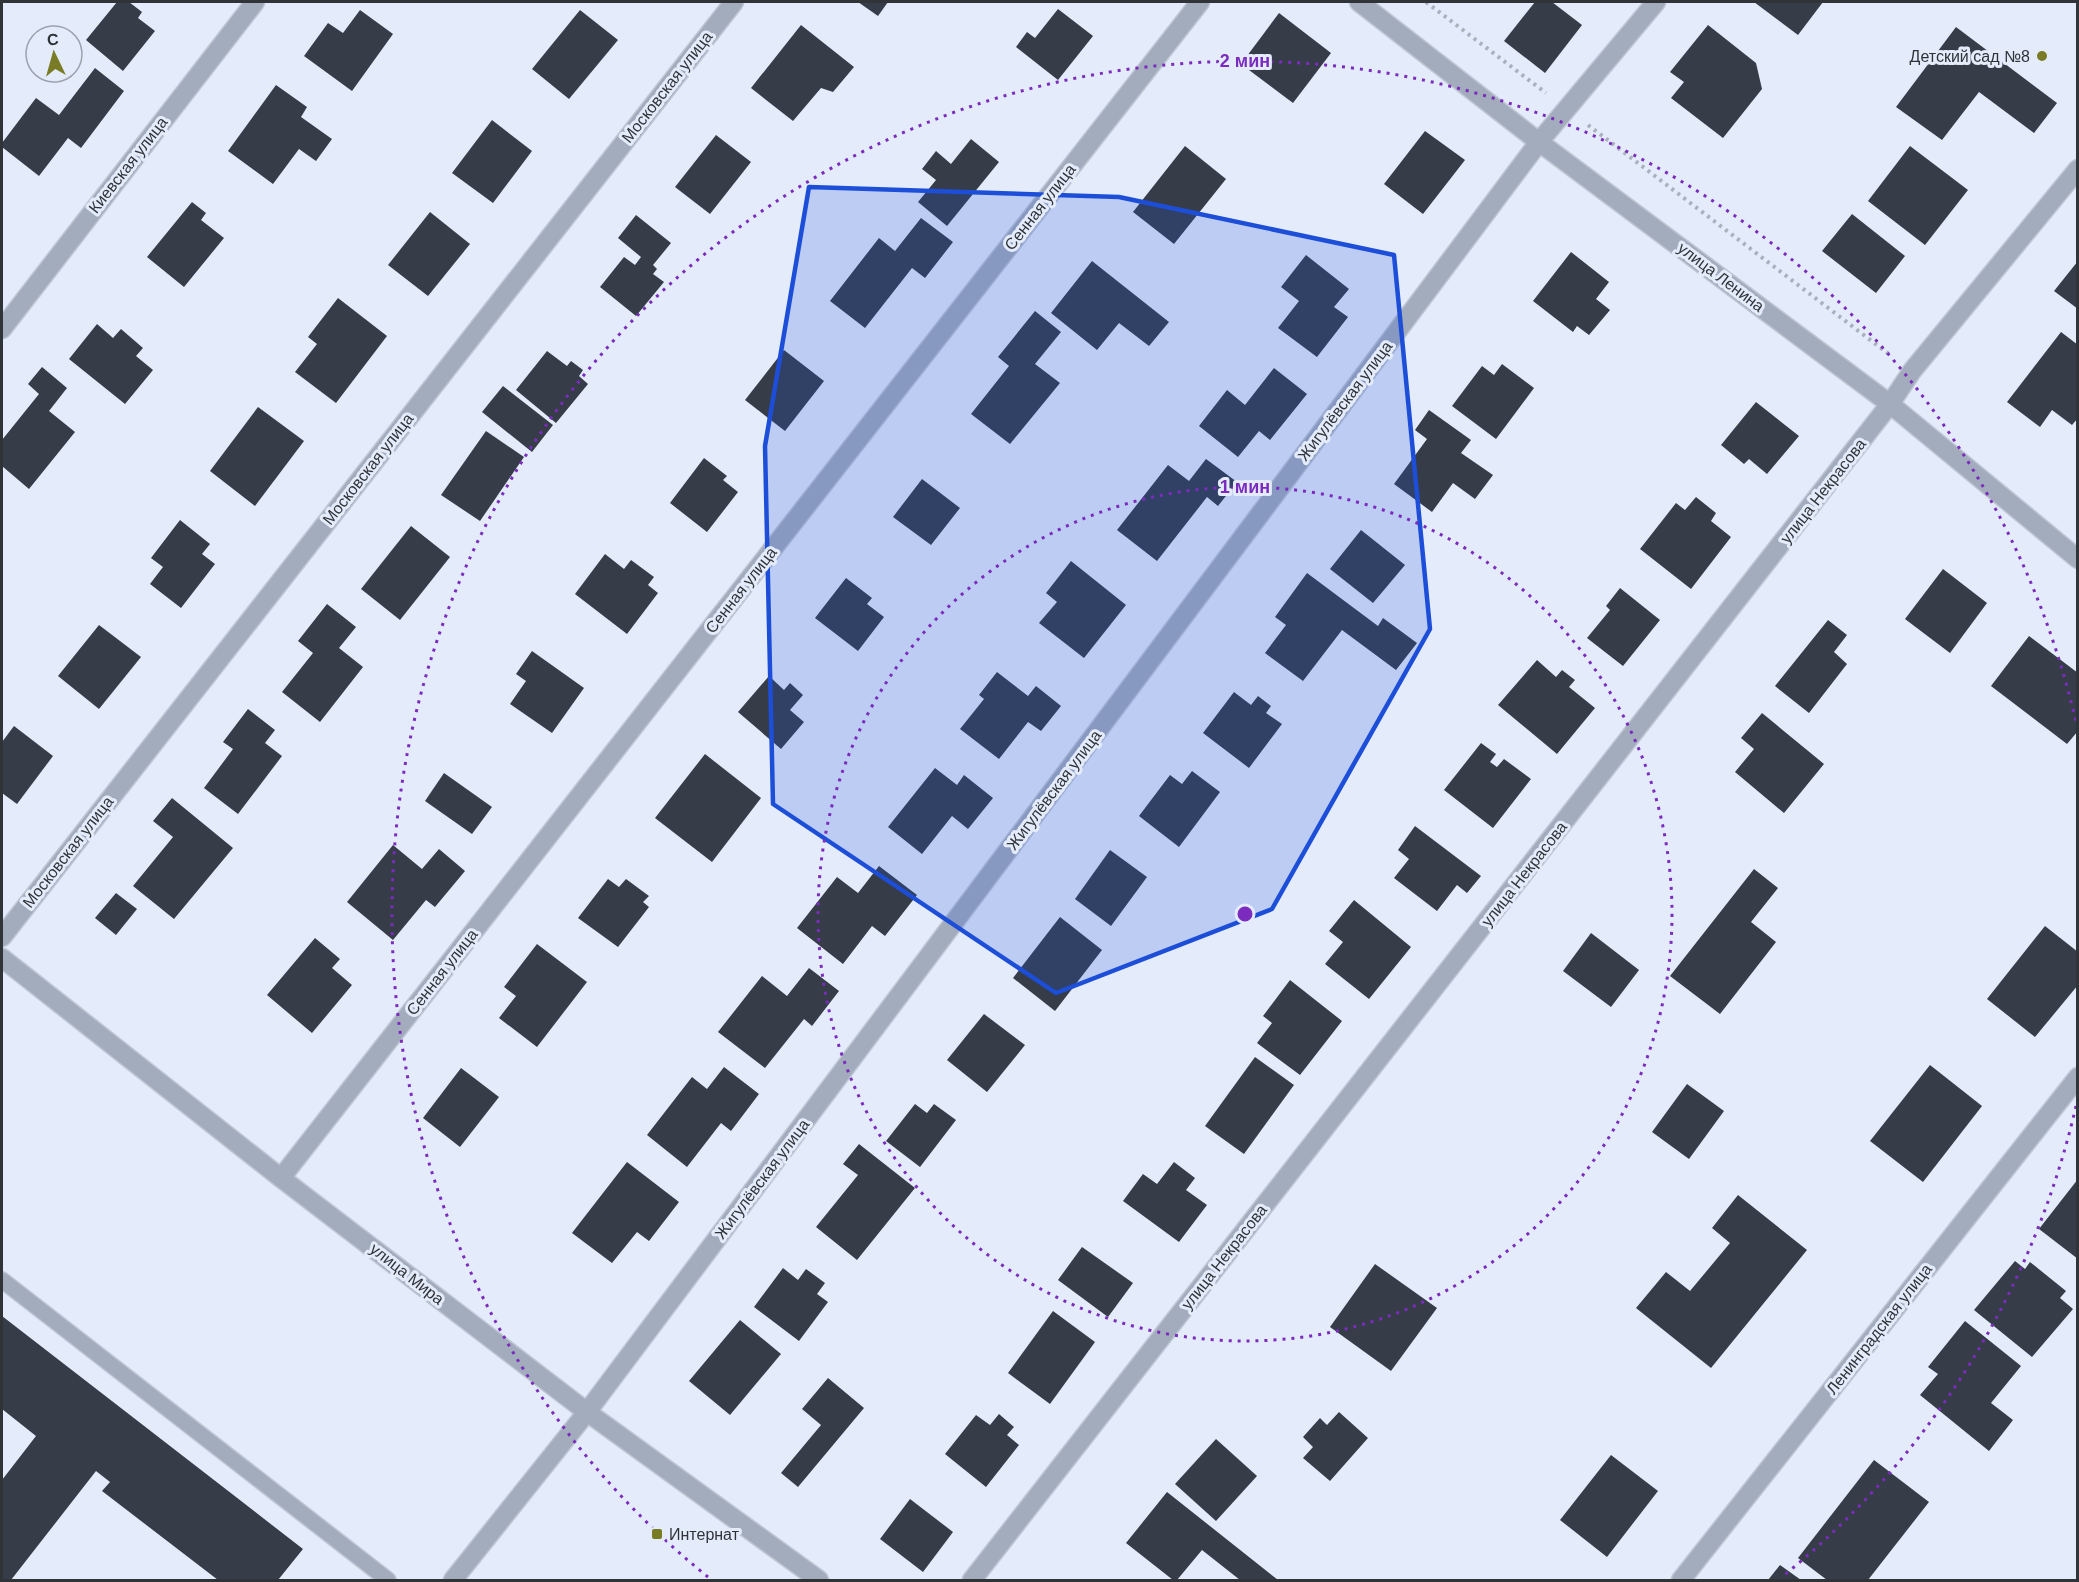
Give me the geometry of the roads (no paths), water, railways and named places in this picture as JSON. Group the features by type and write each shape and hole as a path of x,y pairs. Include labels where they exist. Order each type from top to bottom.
{"street":[{"name":"Киевская улица","path":"2,329 255,2"},
{"name":"Московская улица","path":"2,938 734,2"},
{"name":"Сенная улица","path":"281,1178 1200,2"},
{"name":"улица Ленина","path":"1359,2 1539,142 1890,404 2078,559"},
{"name":"Жигулёвская улица","path":"453,1581 587,1412 1539,142 1656,2"},
{"name":"улица Некрасова","path":"972,1581 1890,404 1912,371 2078,169"},
{"name":"улица Мира","path":"2,958 281,1178 587,1412 819,1581"},
{"name":"Ленинградская улица","path":"1681,1581 2078,1077"}],"lane":[{"path":"2,1280 388,1581"}],"place":[{"name":"Детский сад №8","path":"2042,56"},
{"name":"Интернат","path":"657,1534"}]}
